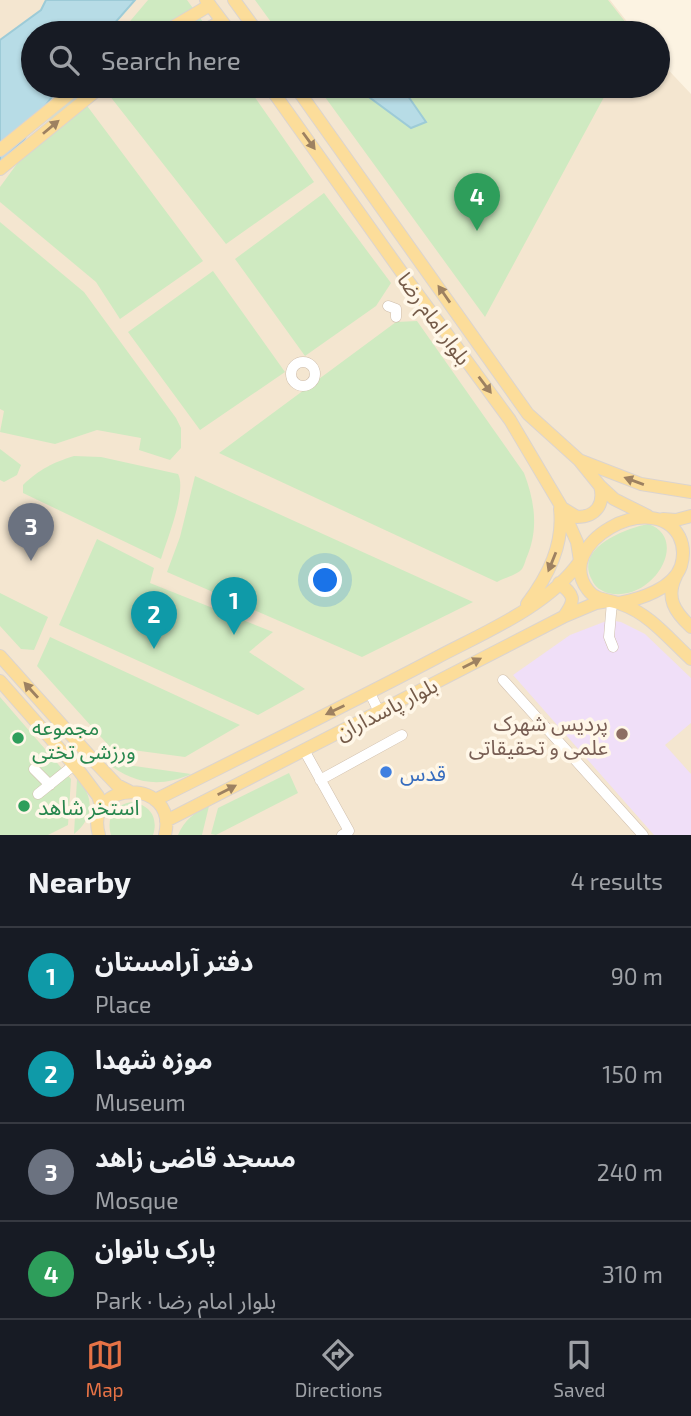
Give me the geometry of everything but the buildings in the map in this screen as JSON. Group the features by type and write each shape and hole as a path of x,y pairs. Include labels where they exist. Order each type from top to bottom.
{"main road":[{"path":"234,0 249,21"},
{"path":"181,21 208,3 222,21"},
{"path":"0,150 64,98"},
{"path":"0,169 87,98"},
{"name":"بلوار امام رضا","path":"278,98 510,420 560,504 577,542 580,561"},
{"name":"بلوار امام رضا","path":"304,98 528,414 579,460"},
{"path":"579,460 600,486 630,509 663,519 676,520 691,516"},
{"path":"579,460 641,484 691,492"},
{"path":"560,504 565,512 577,517 590,515 600,506 600,486"},
{"path":"519,614 548,572 555,556 561,521 560,504"},
{"path":"648,516 621,523 586,547 580,561 581,577 588,590 601,600 642,613 691,659"},
{"path":"663,519 675,528 682,542 684,558 671,586 671,594 675,610 691,627"},
{"path":"613,602 643,597 656,591 691,557"},
{"name":"بلوار پاسداران","path":"155,800 528,610 580,561"},
{"path":"559,583 567,590 572,600 565,616"},
{"name":"بلوار پاسداران","path":"166,821 565,616 596,603 613,602"},
{"path":"662,632 661,620 666,615 680,617"},
{"path":"0,656 117,785 155,800 163,810 166,821 165,835"},
{"path":"0,681 74,765 98,796 102,808"},
{"path":"94,833 102,808 118,794 129,791"}],"street":[{"path":"388,306 396,309 396,317"},
{"path":"613,602 609,637 613,647"},
{"path":"503,680 643,835"},
{"path":"369,693 379,712"},
{"path":"320,780 402,735"},
{"path":"304,750 316,766 320,780 349,831 342,835"},
{"path":"38,794 74,765"},
{"path":"34,769 50,785"}],"shaded area":[{"path":"0,0 610,0 627,21 21,21 21,98 670,98 670,72 691,94 691,835 0,835"},
{"name":"پردیس شهرک علمی و تحقیقاتی","path":"609,620 621,622 645,634 691,678 691,723 665,745 691,774 691,835 654,835 513,675 570,635"}],"green space":[{"path":"148,0 187,0 202,21 130,21"},
{"path":"255,0 608,0 625,21 270,21"},
{"path":"65,98 81,98 203,261 120,319 96,282 0,202 0,187"},
{"path":"111,98 255,98 314,182 226,244"},
{"path":"326,98 604,98 485,317"},
{"path":"324,193 391,283 376,306 305,356 235,259"},
{"path":"0,222 84,292 176,418 181,428 181,448 170,460 139,450 141,438 97,430 55,444 0,432 4,411 0,409"},
{"path":"213,271 285,372 200,430 128,332"},
{"path":"417,321 524,473 528,484 534,516 530,548 522,569 497,582 219,453 396,322"},
{"path":"0,449 21,465 17,475 4,482 0,480"},
{"path":"74,456 101,457 178,474 178,503 161,559 23,493 23,485 35,475"},
{"path":"195,476 473,602 362,657 167,572 180,537"},
{"path":"648,524 660,531 666,542 666,555 652,580 639,589 624,594 608,593 598,588 588,569 595,550 615,535"},
{"path":"97,539 154,568 150,583 273,632 249,652 305,689 258,715 59,625"},
{"path":"0,593 48,617 34,650 21,649 0,626"},
{"path":"50,637 240,725 185,757 110,747 37,666"},
{"name":"مجموعه ورزشی تختی","path":"0,697 71,779 68,825 48,835 0,835"},
{"path":"106,762 191,774 168,781 147,782 126,775"},
{"path":"289,773 298,793 216,835 211,834 218,808"},
{"path":"77,779 87,793 90,807 81,828 74,834"},
{"path":"131,802 143,805 151,812 155,823 153,835 111,835 113,813 120,806"},
{"path":"209,806 202,835 178,835 190,817"}],"water":[{"path":"46,0 135,0 117,21 26,21 41,10"},
{"path":"21,25 21,98 51,98 33,122 24,140 0,163 0,40"},
{"path":"370,98 409,98 426,122 411,128"}],"place":[{"name":"پارک بانوان","path":"477,231"},
{"name":"مسجد قاضی زاهد","path":"31,561"},
{"name":"دفتر آرامستان","path":"234,635"},
{"name":"موزه شهدا","path":"154,649"},
{"name":"پردیس شهرک علمی و تحقیقاتی","path":"622,734"},
{"name":"مجموعه ورزشی تختی","path":"18,738"},
{"name":"قدس","path":"386,772"},
{"name":"استخر شاهد","path":"24,806"}]}
